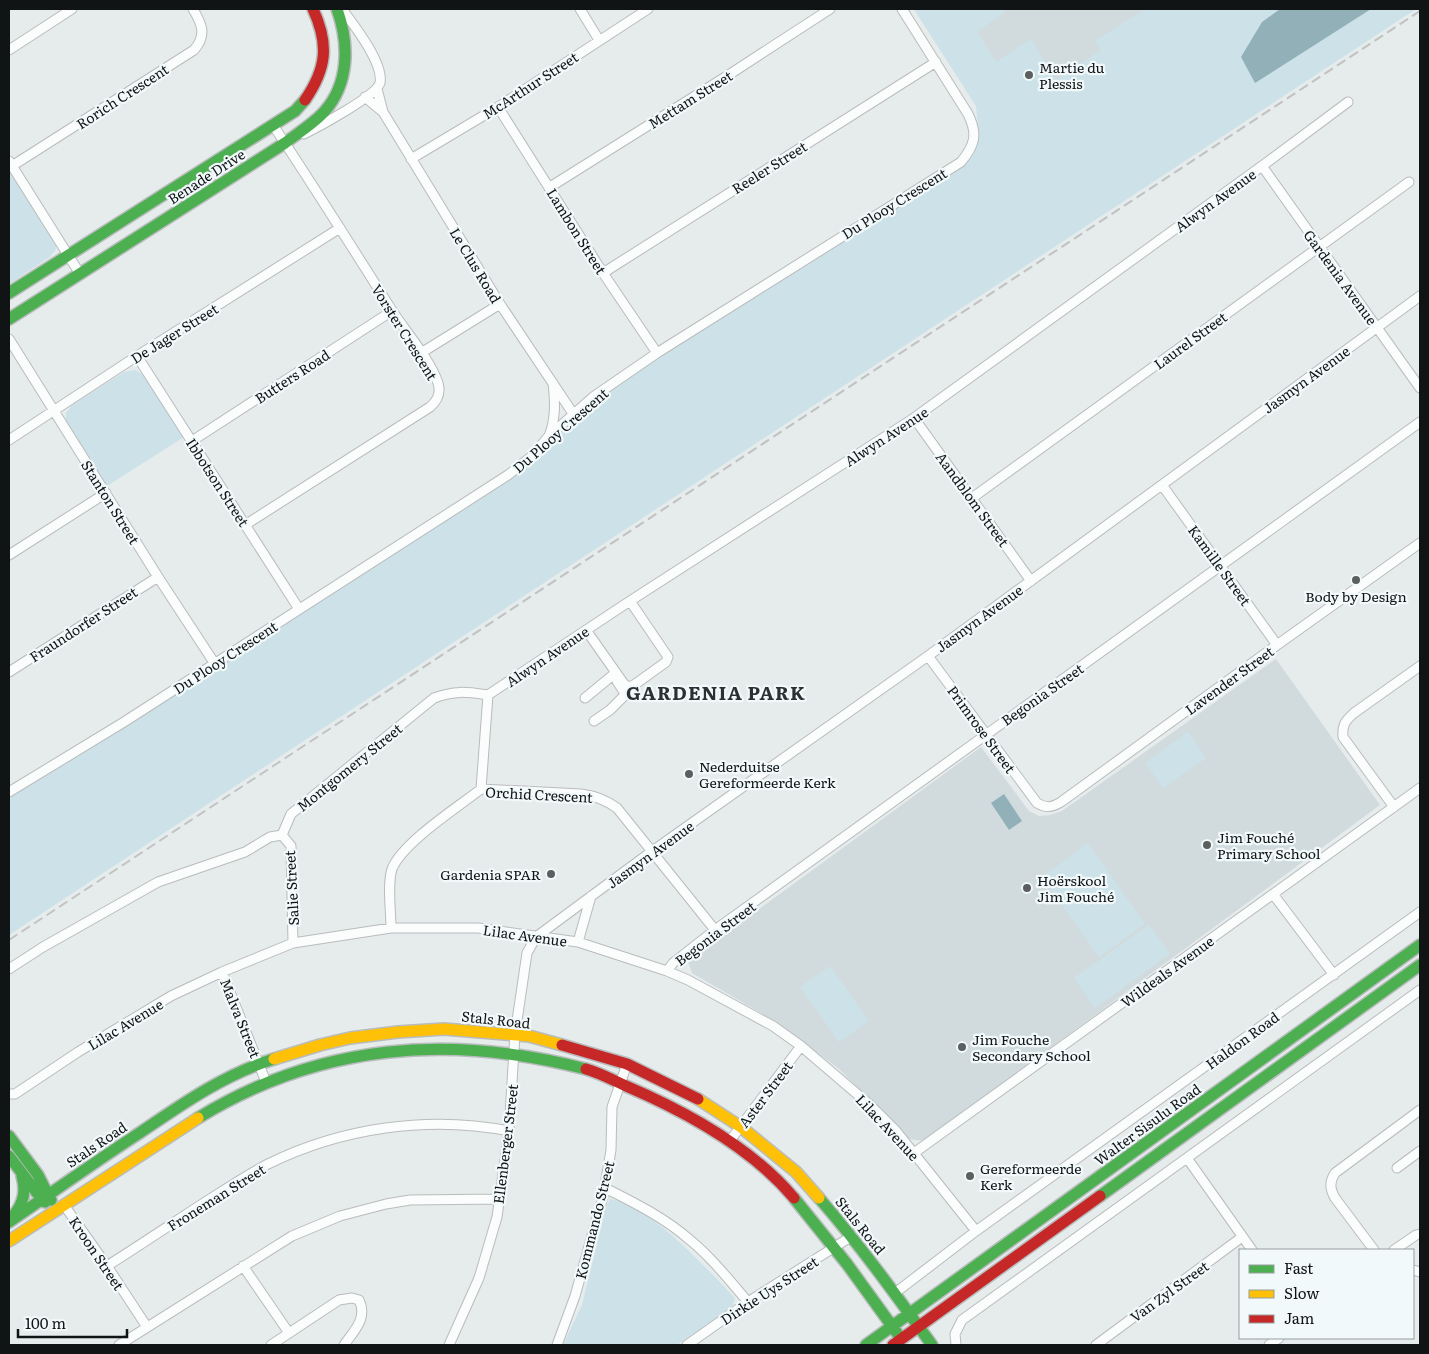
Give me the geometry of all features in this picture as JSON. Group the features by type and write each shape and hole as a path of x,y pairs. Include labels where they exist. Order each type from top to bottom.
{"main road":[{"name":"Benade Drive","path":"9,293 295,111 313,90 323,63 325,46 319,19 313,9"},
{"name":"Benade Drive","path":"9,319 285,143 324,112 335,96 342,80 346,60 342,20 337,9"},
{"name":"Walter Sisulu Road","path":"866,1345 1420,944"},
{"path":"9,1241 216,1107 266,1082 317,1065 385,1052 451,1049 514,1053 594,1072 655,1097 729,1142 778,1181 802,1207 835,1247 892,1326 900,1343 945,1307 1420,965"},
{"name":"Stals Road","path":"9,1221 186,1102 225,1080 259,1064 320,1045 350,1038 398,1032 444,1029 515,1034 576,1048 627,1064 692,1095 741,1127 796,1172 852,1236 895,1292 932,1345"},
{"path":"9,1136 38,1174 45,1189 43,1214 34,1225"},
{"path":"9,1157 37,1193 50,1200 58,1200 123,1166"},
{"path":"9,1157 22,1176 26,1191 22,1204 9,1221"},
{"path":"38,1174 54,1182 61,1182 80,1173"}],"street":[{"path":"9,50 72,9"},
{"name":"Rorich Crescent","path":"10,164 194,50 201,41 202,30 193,9"},
{"name":"Le Clus Road","path":"342,9 364,41 376,63 380,76 380,83 377,89 383,112 500,304 574,414"},
{"path":"580,9 599,40"},
{"name":"McArthur Street","path":"411,159 498,107 648,9"},
{"name":"Mettam Street","path":"550,187 830,9"},
{"name":"Du Plooy Crescent","path":"9,792 215,664 521,466 539,449 549,436 593,397 656,354 961,162 973,146 973,124 902,9"},
{"name":"Reeler Street","path":"603,273 936,62"},
{"path":"285,143 328,122 377,89"},
{"name":"Le Clus Road","path":"364,97 383,112"},
{"name":"Alwyn Avenue","path":"488,695 914,418 1348,102"},
{"name":"Lambon Street","path":"498,107 656,354"},
{"name":"Vorster Crescent","path":"245,525 435,403 440,390 421,353 273,125"},
{"path":"10,164 80,274"},
{"name":"Gardenia Avenue","path":"1262,166 1420,388"},
{"name":"Laurel Street","path":"972,498 1409,182"},
{"name":"De Jager Street","path":"9,440 137,356 340,228"},
{"name":"Jasmyn Avenue","path":"536,937 651,852 928,656 1420,296"},
{"path":"421,353 500,304"},
{"name":"Butters Road","path":"192,441 392,311"},
{"name":"Stanton Street","path":"9,339 53,412 215,664"},
{"name":"Ibbotson Street","path":"137,356 299,609"},
{"path":"549,436 553,427 555,410 553,382"},
{"name":"Aandblom Street","path":"914,418 1031,581"},
{"name":"Begonia Street","path":"667,971 673,963 715,930 1420,422"},
{"name":"Kamille Street","path":"1162,485 1277,645"},
{"path":"9,556 106,493"},
{"name":"Lavender Street","path":"1037,803 1049,808 1061,802 1420,544"},
{"name":"Fraundorfer Street","path":"9,672 158,577"},
{"path":"585,631 624,684 629,687 634,685 666,662 668,657 630,601"},
{"path":"585,631 624,692 624,696 610,710 594,721"},
{"name":"Primrose Street","path":"928,656 1037,803"},
{"path":"1394,807 1344,737 1342,728 1344,722 1354,713 1420,666"},
{"path":"585,698 613,675"},
{"name":"Montgomery Street","path":"282,835 291,814 434,698 448,692 464,691 488,695"},
{"path":"481,789 488,695"},
{"name":"Wildeals Avenue","path":"914,1154 1420,788"},
{"name":"Orchid Crescent","path":"391,928 390,884 392,870 400,856 411,844 481,789 581,794 600,798 617,808 715,930"},
{"path":"9,969 51,942 158,882 245,852 270,837 282,835"},
{"name":"Salie Street","path":"282,835 290,846 294,943"},
{"path":"1273,894 1334,975"},
{"path":"578,942 592,896"},
{"name":"Haldon Road","path":"895,1292 976,1231 1420,912"},
{"name":"Lilac Avenue","path":"9,1094 15,1094 78,1052 171,996 222,972 294,943 391,928 478,928 578,942 667,971 688,980 773,1026 802,1046 870,1105 914,1154 976,1231"},
{"name":"Ellenberger Street","path":"449,1345 479,1278 489,1249 500,1199 509,1131 515,1034 527,953 536,937"},
{"name":"Malva Street","path":"222,972 266,1082"},
{"path":"956,1345 955,1334 962,1320 1420,990"},
{"name":"Aster Street","path":"729,1142 802,1046"},
{"name":"Kommando Street","path":"557,1345 575,1296 605,1188 611,1150 612,1107 627,1064"},
{"path":"1373,1249 1331,1192 1332,1179 1335,1173 1419,1113"},
{"name":"Froneman Street","path":"107,1266 234,1183 268,1164 326,1142 369,1131 428,1124 488,1127 509,1131"},
{"path":"1396,1168 1420,1151"},
{"path":"1187,1158 1251,1249"},
{"path":"605,1188 648,1209 690,1239 716,1265 748,1302"},
{"path":"119,1345 243,1266 298,1234 340,1216 368,1208 410,1200 500,1199"},
{"name":"Kroon Street","path":"64,1205 107,1266 146,1327"},
{"path":"1395,1249 1420,1234"},
{"name":"Dirkie Uys Street","path":"688,1345 748,1302 852,1236"},
{"name":"Van Zyl Street","path":"1096,1345 1242,1237"},
{"path":"243,1266 289,1334"},
{"path":"271,1345 339,1300 352,1298 359,1300 364,1314 344,1345"}],"shaded area":[{"name":"Martie du Plessis","path":"914,9 1207,9 998,140"},
{"path":"914,9 1002,9 1005,12 977,32 996,62 1031,39 1056,80 1101,50 1095,41 1145,9 1416,9 9,935 9,798 525,468 545,449 578,411 591,400 973,150 979,138 976,106"},
{"path":"1280,9 1371,9 1255,83 1241,57 1262,22"},
{"path":"9,168 56,243 56,249 50,257 9,284"},
{"path":"135,370 146,376 184,437 107,486 66,422 66,413 72,405 124,372"},
{"name":"Hoërskool Jim Fouché","path":"1276,659 1380,805 924,1141 909,1139 838,1068 773,1020 692,973 688,961 981,747 1029,811 1039,816 1050,815 1062,811"},
{"path":"1188,732 1206,758 1163,788 1145,763"},
{"path":"1004,794 1022,821 1009,830 991,803"},
{"path":"1088,843 1145,924 1099,957 1042,877"},
{"path":"1149,925 1170,954 1095,1008 1074,978"},
{"path":"830,966 869,1021 839,1042 800,987"},
{"path":"610,1199 626,1204 642,1213 677,1240 735,1298 732,1307 677,1345 563,1345 582,1305 606,1207"}],"railway":[{"path":"9,940 1420,11"}],"traffic: fast":[{"path":"9,319 285,143 320,116 333,101 343,76 345,62 344,35 337,9"},
{"path":"9,293 295,111 305,100"},
{"path":"866,1345 1420,945"},
{"path":"1100,1196 1420,965"},
{"path":"198,1118 244,1093 291,1074 339,1060 387,1052 436,1049 485,1051 535,1058 586,1069"},
{"path":"9,1222 188,1101 221,1081 274,1059"},
{"path":"9,1136 38,1175 45,1189 45,1202"},
{"path":"9,1156 37,1193 51,1200"},
{"path":"14,1215 20,1206 23,1196 22,1176"},
{"path":"794,1198 847,1264 897,1333"},
{"path":"819,1198 863,1252 932,1345"}],"traffic: slow":[{"path":"274,1059 350,1038 444,1029 529,1036 562,1045"},
{"path":"698,1099 741,1127 796,1172 819,1198"},
{"path":"9,1241 198,1118"}],"traffic: jam":[{"path":"305,100 318,77 323,56 322,33 313,9"},
{"path":"562,1045 627,1064 698,1099"},
{"path":"586,1069 695,1119 738,1147 777,1180 794,1198"},
{"path":"893,1345 1100,1196"}],"place":[{"name":"Martie du Plessis","path":"1029,75"},
{"name":"Body by Design","path":"1356,580"},
{"name":"Nederduitse Gereformeerde Kerk","path":"689,774"},
{"name":"Jim Fouché Primary School","path":"1207,845"},
{"name":"Gardenia SPAR","path":"551,874"},
{"name":"Hoërskool Jim Fouché","path":"1027,888"},
{"name":"Jim Fouche Secondary School","path":"962,1047"},
{"name":"Gereformeerde Kerk","path":"970,1176"}],"district":[{"name":"GARDENIA PARK","path":"716,692"}]}
